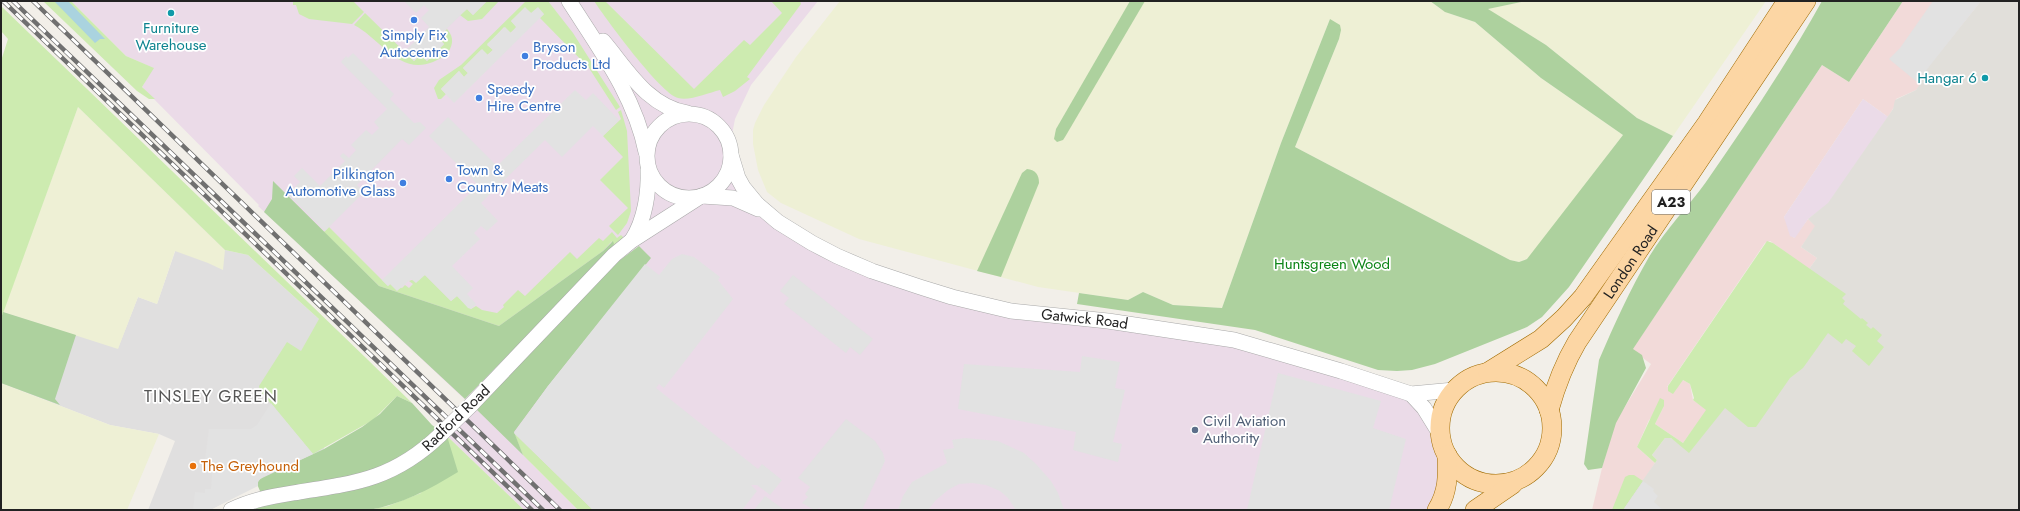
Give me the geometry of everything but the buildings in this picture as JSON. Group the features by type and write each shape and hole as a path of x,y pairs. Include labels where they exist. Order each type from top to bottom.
{"main road":[{"name":"London Road","path":"1488,372 1541,339 1564,318 1583,297 1707,123 1787,1"},
{"name":"London Road","path":"1549,410 1556,384 1564,363 1806,1"},
{"path":"1437,510 1446,493 1448,479 1447,455 1440,434 1440,420 1443,409 1454,390 1464,381 1488,372 1512,374 1529,382 1543,397 1549,410 1552,432 1548,448 1538,465 1475,510"},
{"path":"1447,455 1458,470 1472,479 1485,484 1502,485 1523,477"}],"street":[{"path":"573,7 652,97 666,106 708,118 718,125 728,139 731,155 729,168 724,180 714,190 700,197 678,197 665,191 654,180 647,160 640,126 631,102 573,7"},
{"path":"647,160 649,142 659,126 672,117 690,114"},
{"name":"Gatwick Road","path":"731,155 741,183 752,199 769,215"},
{"name":"Radford Road","path":"631,241 639,225 646,201 647,160"},
{"name":"Radford Road","path":"231,510 259,499 352,483 382,475 413,458 440,436 471,405 611,258 631,241 700,197"},
{"name":"Gatwick Road","path":"700,197 733,198 769,215 808,241 837,256 872,271 952,297 1010,311 1108,320 1234,340 1341,371 1411,394 1454,390"},
{"name":"Gatwick Road","path":"1411,394 1424,408 1440,434"}],"shaded area":[{"path":"71,1 818,1 751,85 735,119 730,145 741,183 804,238 952,297 1234,340 1411,394 1441,441 1447,455 1437,510 586,510 529,461 578,510 524,510 447,436 474,408 258,206 259,205 142,87 153,68 126,56"},
{"path":"404,1 487,1 473,15 467,9 438,37 444,44 427,61 420,55 414,61 405,51 429,27 421,18 429,10 424,5 416,13"},
{"path":"1903,1 1981,1 1918,81 1921,84 1916,90 1896,99 1894,107 1888,117 1863,99 1784,217 1794,238 1808,219 1816,226 1801,247 1817,258 1809,269 1770,241 1765,243 1667,387 1683,380 1690,384 1693,400 1707,410 1683,443 1655,424 1664,406 1649,420 1637,447 1655,463 1623,510 1592,510 1615,423 1651,364 1632,350 1822,65 1849,82"},
{"path":"1933,1 1981,1 1917,82 1889,59 1900,48"},
{"path":"1981,1 2019,1 2019,510 1612,510 1619,494 1643,480 1657,460 1652,455 1665,438 1671,438 1686,449 1714,414 1788,254 1809,269 1817,258 1801,247 1815,226 1808,219 1828,203 1893,109 1895,100 1916,90 1920,84 1917,81"},
{"path":"525,7 531,13 538,7 544,14 454,103 441,89 459,71 464,77 468,73 463,68 482,49 488,55 493,50 487,44 505,27 511,33 516,27 511,21"},
{"path":"353,53 394,94 390,99 414,123 420,122 426,128 409,145 402,139 357,185 364,192 325,231 288,194 300,182 294,176 302,168 320,186 345,161 340,156 343,153 349,158 356,150 351,145 366,130 372,135 379,128 374,122 387,109 341,62 346,56 348,58"},
{"path":"575,90 586,100 593,93 619,120 603,136 593,126 562,157 545,140 481,203 498,221 487,231 481,226 474,233 480,239 452,266 473,288 467,294 476,304 471,309 468,308 457,296 451,301 425,275 416,283 411,279 397,291 390,284 388,286 382,280 478,185 429,136 448,117 497,166"},
{"path":"1863,99 1888,117 1828,204 1808,219 1795,238 1790,236 1784,217"},
{"path":"188,214 225,250 248,255 319,319 324,449 210,510 148,510 175,441 159,434 110,425 1,383 1,319 3,312 118,348 138,297 157,304"},
{"path":"682,254 694,257 720,277 718,280 733,299 664,388 659,384 656,388 758,469 762,464 782,480 770,495 757,485 751,485 757,491 742,510 593,510 514,433 548,386 645,264 659,275 672,259"},
{"path":"793,275 873,339 860,355 850,347 846,353 784,304 789,298 780,291"},
{"path":"1082,356 1120,362 1115,388 1125,390 1113,442 1122,444 1118,462 1073,450 1076,432 958,409 964,364 1080,372"},
{"path":"1278,373 1381,401 1373,428 1406,439 1389,510 1247,510"},
{"path":"271,403 313,454 263,477 258,481 258,486 210,510 193,510 195,492 205,493 205,489 211,489 213,462 205,461 209,429 251,429 257,425"},
{"path":"846,419 875,441 883,453 885,461 862,510 822,510 820,508 814,510 802,503 808,497 805,494 810,487 798,478"},
{"path":"965,438 998,441 1024,453 1051,481 1058,493 1064,510 1016,510 1008,498 1000,491 986,485 972,483 959,484 948,490 936,500 928,510 898,510 903,496 912,482 947,463 943,450 954,448 952,440"},
{"path":"1643,481 1654,489 1653,491 1658,496 1654,502 1663,510 1623,510"},
{"path":"765,496 779,506 784,510 754,510"}],"green space":[{"path":"43,1 71,1 126,56 154,68 142,87 155,99 149,99 137,91"},
{"path":"293,1 353,1 364,12 352,24 309,19 299,14 296,5 293,5"},
{"path":"487,1 499,1 482,19 468,21 460,15 467,9 473,15"},
{"path":"526,1 548,1 573,33 620,107 616,110 589,68 540,18 544,14 531,13 525,8 511,21 517,27 510,33 504,27 487,45 493,50 487,55 481,50 463,68 468,73 464,77 459,71 441,89 446,94 441,99 438,99 434,88 439,80 461,65"},
{"path":"594,1 605,1 694,89 744,40 750,45 782,13 771,1 800,1 801,4 747,77 750,79 735,91 723,97 720,90 693,98 683,99 670,93 647,70"},
{"path":"840,1 1430,1 1439,8 1451,14 1475,22 1541,78 1623,135 1534,252 1527,259 1519,262 1510,260 1295,147 1339,39 1330,19 1281,143 1222,308 1173,305 1143,292 1128,300 1038,287 859,239 781,203 767,192 758,170 753,144 753,130 755,123 764,105 796,57"},
{"path":"1130,1 1145,1 1065,137 1063,140 1057,142 1054,139 1056,129"},
{"name":"Huntsgreen Wood","path":"1430,1 1526,1 1488,9 1546,45 1637,118 1673,136 1569,287 1542,317 1527,327 1435,364 1412,370 1397,371 1378,370 1255,330 1077,304 1079,293 1128,300 1143,292 1173,305 1222,308 1281,143 1330,19 1340,25 1341,30 1339,39 1295,147 1510,260 1519,262 1527,259 1623,135 1541,78 1475,22 1445,12"},
{"path":"1526,1 1766,1 1673,136 1637,118 1546,45 1487,9"},
{"path":"1822,1 1903,1 1849,82 1822,65 1633,349 1642,355 1646,368 1616,423 1602,468 1588,470 1584,464 1599,360 1616,321 1642,269 1655,247 1706,182 1736,138 1781,70"},
{"path":"1,6 412,403 397,396 373,420 313,454 260,391 259,386 287,342 301,351 319,319 248,255 225,250 78,107 1,319 1,61 8,39 1,31"},
{"path":"365,13 414,61 420,55 427,61 444,44 438,38 447,29 452,38 449,51 441,58 433,62 421,65 410,64 400,60 390,54 354,25"},
{"path":"78,107 225,250 223,270 175,251 157,304 138,297 118,349 3,312"},
{"path":"621,110 627,131 631,211 627,223 618,235 609,226 628,208 600,180 623,157 603,136 621,119 618,112"},
{"path":"1027,169 1036,173 1039,183 1001,277 977,271 1022,173"},
{"path":"273,181 379,286 499,326 603,251 613,241 614,244 608,253 465,399 264,212 272,199"},
{"path":"329,227 388,286 390,284 402,288 405,285 409,288 413,284 409,281 425,275 451,301 457,296 471,309 476,306 482,310 497,313 518,290 525,296 570,252 577,259 599,238 603,241 612,232 617,238 621,235 624,238 608,253 612,241 603,251 499,326 379,286 324,232"},
{"path":"1767,241 1773,243 1846,294 1842,298 1845,301 1843,304 1868,323 1866,325 1871,329 1873,327 1882,335 1877,341 1884,347 1869,366 1852,351 1856,346 1846,339 1842,344 1828,333 1803,368 1790,378 1756,427 1748,427 1725,408 1689,453 1671,438 1665,438 1652,455 1657,460 1655,463 1637,447 1660,398 1664,400 1664,406 1655,424 1683,443 1706,410 1693,400 1694,398 1690,384 1683,380 1673,394 1668,391 1668,386"},
{"path":"639,246 651,258 548,386 514,432 523,455 475,408 612,266"},
{"path":"3,312 76,335 55,399 60,405 1,383 1,319"},
{"path":"1,383 110,425 159,434 127,510 1,510"},
{"path":"397,396 412,403 432,425 447,436 458,472 415,496 380,508 368,510 249,510 266,505 257,484 260,479 324,449 362,427 380,414"},
{"path":"514,433 593,510 578,510 523,455"},
{"path":"447,436 524,510 368,510 388,506 421,493"},
{"path":"1634,475 1643,481 1623,510 1612,510 1625,477"}],"water":[{"path":"54,1 68,1 105,39 100,39 95,43"}],"railway":[{"path":"3,1 532,510"},
{"path":"13,1 543,510"},
{"path":"33,1 560,510"}],"place":[{"name":"Furniture Warehouse","path":"171,13"},
{"name":"Simply Fix Autocentre","path":"414,20"},
{"name":"Bryson Products Ltd","path":"525,56"},
{"name":"Hangar 6","path":"1985,78"},
{"name":"Speedy Hire Centre","path":"479,98"},
{"name":"Town & Country Meats","path":"449,179"},
{"name":"Pilkington Automotive Glass","path":"403,183"},
{"name":"Civil Aviation Authority","path":"1195,430"},
{"name":"The Greyhound","path":"193,466"}],"district":[{"name":"TINSLEY GREEN","path":"211,396"}]}
